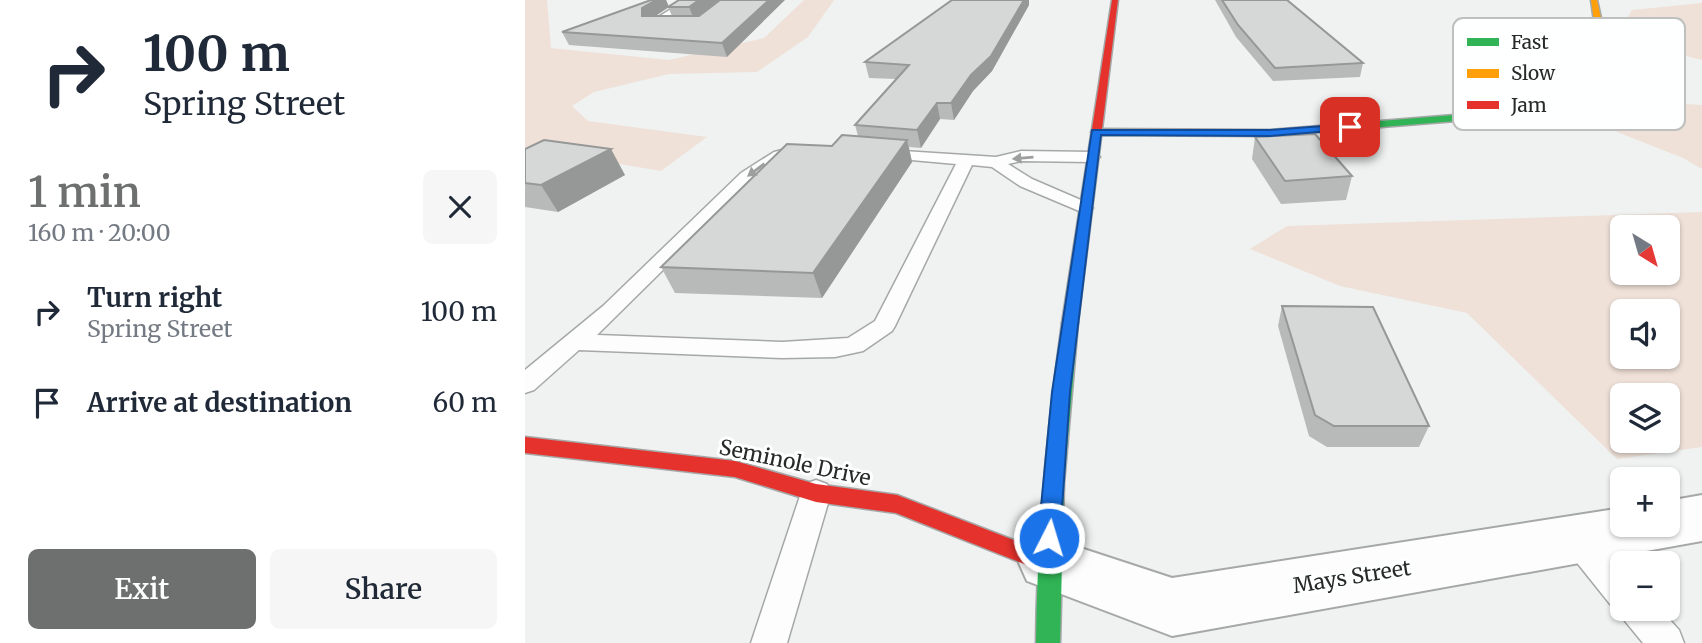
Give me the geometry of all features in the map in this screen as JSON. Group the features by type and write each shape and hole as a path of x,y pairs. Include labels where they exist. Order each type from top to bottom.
{"street":[{"path":"1048,643 1047,563 1061,392 1091,157 1115,0"},
{"path":"1594,0 1597,18"},
{"path":"1096,132 1270,133 1453,118"},
{"name":"Seminole Drive","path":"525,445 736,469 816,493 897,504 1047,563"},
{"name":"Mays Street","path":"1680,522 1702,518"},
{"name":"Mays Street","path":"1047,563 1172,607 1610,534"}],"lane":[{"path":"675,25 653,25 691,0"},
{"path":"525,384 611,311 747,177 780,155 818,150"},
{"path":"865,151 996,162 1021,156 1091,157"},
{"path":"574,342 782,350 835,349 855,345 884,326 966,160"},
{"path":"996,162 1015,176 1084,208"},
{"path":"769,643 816,493"},
{"path":"1577,539 1610,578"},
{"path":"1647,621 1666,643"}],"shaded area":[{"path":"525,0 547,0 551,48 669,60 764,38 804,0 834,0 808,37 757,72 669,74 594,92 572,106 588,121 707,137 661,171 525,148"},
{"path":"1702,3 1702,60 1685,56 1685,18 1628,18 1632,10"},
{"path":"1685,104 1702,105 1702,169 1683,158 1612,130 1685,130"},
{"path":"1702,212 1702,447 1680,450 1680,383 1610,383 1610,452 1467,313 1340,286 1250,249 1287,226 1610,215 1610,285 1680,285 1680,215 1613,215"},
{"path":"1611,453 1660,453 1617,459"}],"building":[{"path":"656,0 642,8 642,16 699,16 720,0 769,0 722,43 562,32"},
{"path":"679,0 699,0 689,7 668,7"},
{"path":"952,0 1024,0 991,56 971,75 951,103 937,103 917,130 855,125 909,65 865,62"},
{"path":"1222,0 1287,0 1363,63 1275,68 1238,25"},
{"path":"1315,134 1352,176 1285,181 1255,137"},
{"path":"842,135 907,140 813,273 661,267 787,144 832,146"},
{"path":"544,140 611,149 541,185 525,183 525,149"},
{"path":"1282,306 1373,307 1429,426 1334,426 1315,415"}],"traffic: fast":[{"path":"1096,132 1270,133 1453,118"},
{"path":"1048,643 1053,483 1070,323"}],"traffic: slow":[{"path":"1594,0 1597,18"}],"traffic: jam":[{"path":"1070,323 1115,0"},
{"path":"525,445 735,469 816,493 897,504 1047,563"}],"route":[{"path":"1049,538 1061,392 1096,132 1270,133 1350,127"}]}
